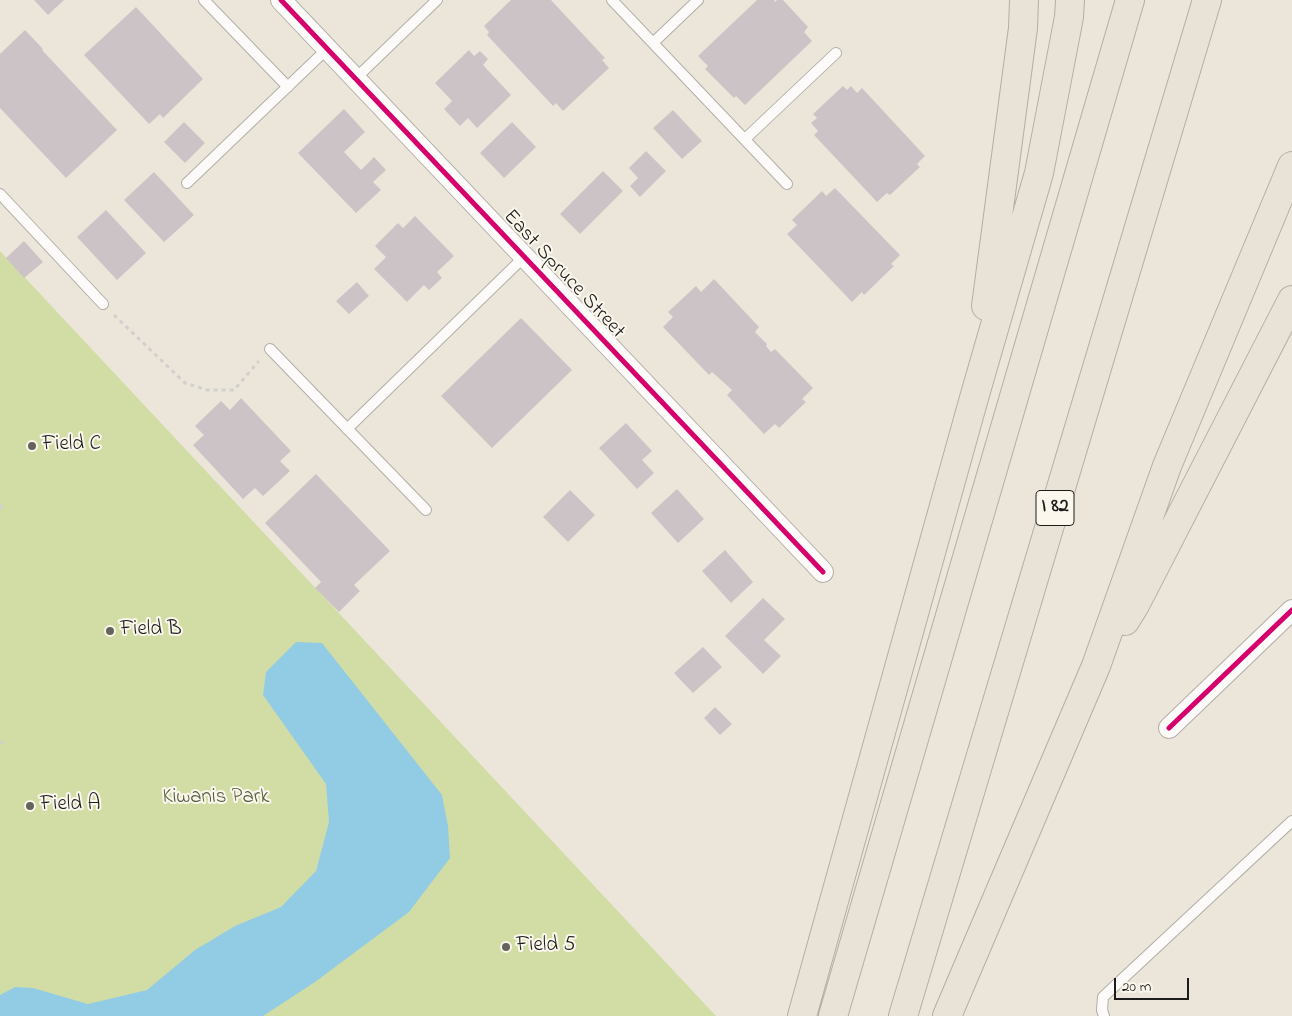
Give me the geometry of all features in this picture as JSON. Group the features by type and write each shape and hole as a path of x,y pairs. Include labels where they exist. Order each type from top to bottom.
{"highway":[{"path":"974,398 1023,28 1024,0"},
{"path":"802,1016 974,398 1039,173 1069,17 1070,0"},
{"path":"833,1016 1130,0"},
{"name":"I 82","path":"903,1016 1207,0"},
{"path":"947,1016 1096,666 1167,466 1292,166"},
{"path":"1096,666 1135,605 1292,300"}],"street":[{"name":"East Spruce Street","path":"281,0 823,572"},
{"path":"1169,728 1292,610"}],"lane":[{"path":"204,0 288,88"},
{"path":"355,79 437,0"},
{"path":"612,0 787,184"},
{"path":"653,43 698,0"},
{"path":"187,183 328,49"},
{"path":"745,139 836,53"},
{"path":"0,194 103,304"},
{"path":"348,429 524,257"},
{"path":"270,349 426,510"},
{"path":"1104,1016 1102,1010 1103,997 1292,822"}],"path":[{"path":"103,304 185,383 207,390 234,390 270,349"},
{"path":"0,508 5,503"},
{"path":"0,742 4,746"}],"green space":[{"name":"Kiwanis Park","path":"0,251 716,1016 0,1016"}],"water":[{"path":"296,642 322,643 442,795 448,826 450,858 409,912 315,982 263,1016 0,1016 0,995 15,987 33,988 88,1004 147,990 195,950 235,926 281,907 316,871 329,822 326,784 263,695 266,672"}],"building":[{"path":"34,0 64,0 48,15"},
{"path":"511,0 551,0 605,58 602,60 609,68 563,111 556,103 553,106 487,35 489,32 484,26"},
{"path":"757,0 774,0 775,2 783,0 808,27 804,32 812,41 745,105 736,96 734,98 705,69 708,66 698,56"},
{"path":"136,7 203,79 163,118 160,114 149,124 84,55"},
{"path":"25,30 117,130 66,178 0,108 0,54"},
{"path":"469,50 474,56 480,51 488,59 483,65 511,95 477,128 468,118 460,126 444,109 452,101 435,83"},
{"path":"843,86 847,90 851,86 857,93 862,88 925,156 917,164 920,167 890,195 887,193 877,202 814,135 818,131 811,123 817,118 813,114"},
{"path":"344,109 365,132 344,152 361,170 374,157 386,170 373,182 381,190 356,213 298,153"},
{"path":"673,110 702,141 682,159 653,128"},
{"path":"184,122 205,143 185,163 164,142"},
{"path":"512,122 536,147 504,178 480,153"},
{"path":"646,151 666,171 640,197 630,186 638,178 629,168"},
{"path":"603,171 623,191 580,234 560,214"},
{"path":"154,172 194,215 164,242 124,200"},
{"path":"835,188 900,255 891,264 894,266 864,295 862,292 852,302 787,234 797,225 792,220 822,191 826,196"},
{"path":"106,210 146,253 117,280 77,237"},
{"path":"415,216 454,256 437,272 442,278 429,290 424,285 407,302 374,269 386,257 375,246 398,223 403,228"},
{"path":"24,241 43,262 24,278 6,258"},
{"path":"714,279 759,327 755,332 767,344 766,346 771,352 775,349 813,388 802,399 806,402 779,428 775,424 764,434 727,395 732,390 712,372 709,375 663,327 673,317 668,312 696,286 701,292"},
{"path":"357,282 369,296 349,314 336,301"},
{"path":"521,318 572,370 492,448 441,396"},
{"path":"241,398 291,451 280,461 290,471 263,496 255,488 243,499 193,445 204,435 195,426 221,401 230,410"},
{"path":"626,423 652,451 642,460 654,473 637,489 599,448"},
{"path":"316,474 390,551 354,585 360,591 339,612 315,588 321,582 265,523"},
{"path":"677,489 704,519 678,543 651,513"},
{"path":"570,490 595,515 568,542 543,517"},
{"path":"725,550 753,582 731,603 702,571"},
{"path":"763,598 785,619 764,640 781,656 763,674 725,636"},
{"path":"703,647 722,667 693,693 674,673"},
{"path":"715,707 732,724 720,735 704,718"}],"cycle path":[{"path":"281,0 823,572"},
{"path":"1169,728 1292,610"}],"place":[{"name":"Field C","path":"32,446"},
{"name":"Field B","path":"110,631"},
{"name":"Field A","path":"30,806"},
{"name":"Field 5","path":"506,947"}]}
